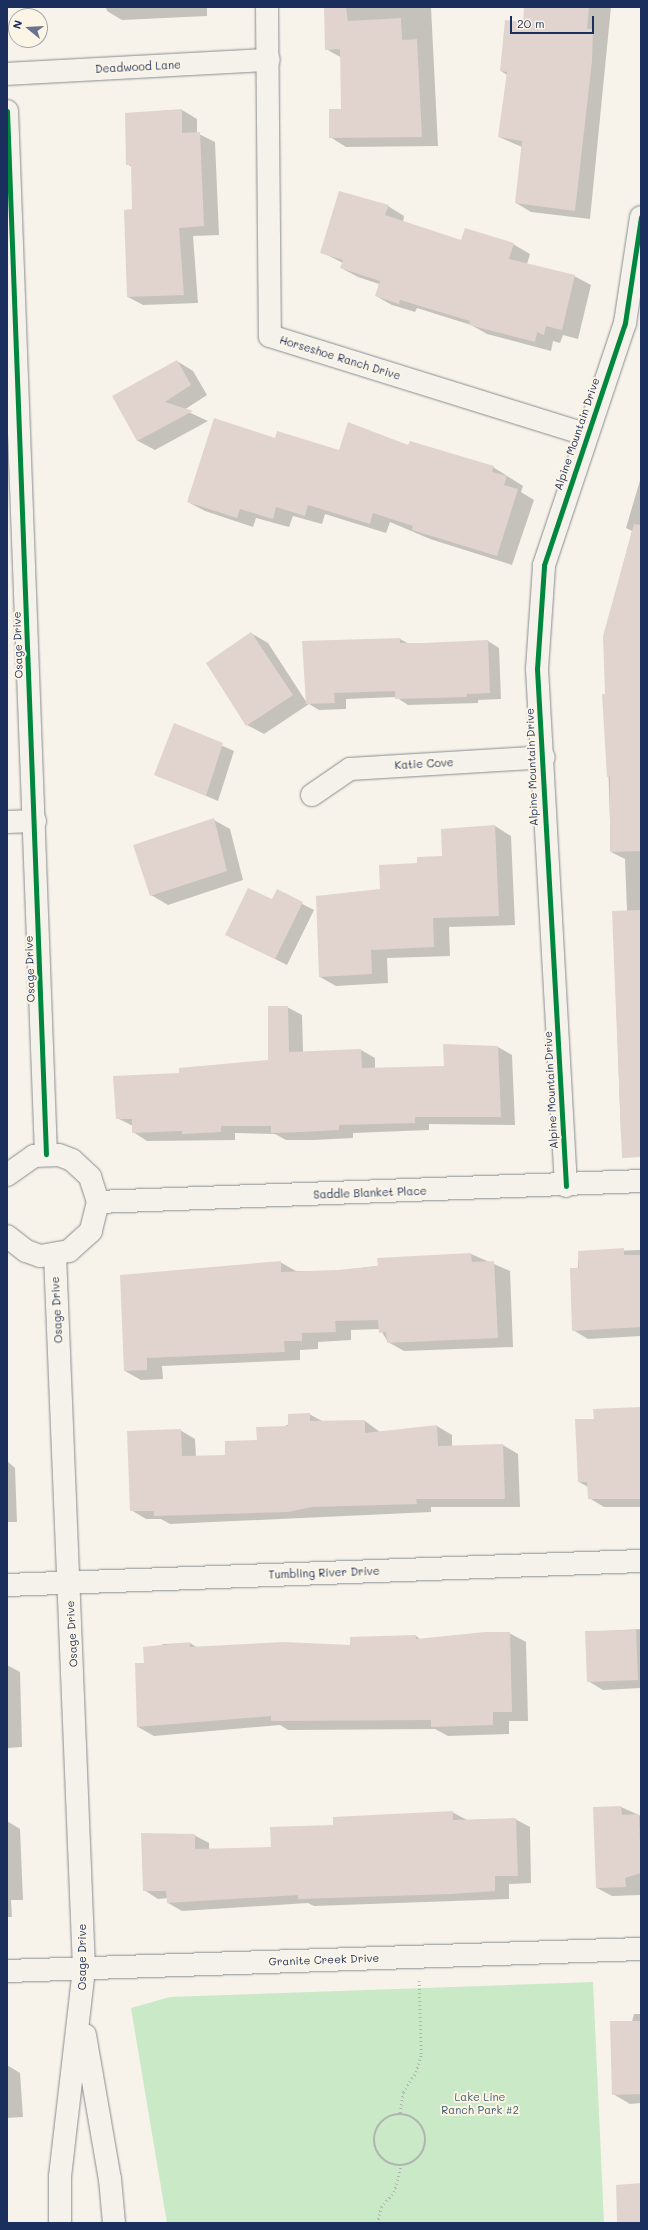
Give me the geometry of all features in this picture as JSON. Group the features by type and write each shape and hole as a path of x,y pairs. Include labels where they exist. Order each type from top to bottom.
{"street":[{"name":"Horseshoe Ranch Drive","path":"267,7 269,60 270,336 587,435"},
{"name":"Deadwood Lane","path":"7,74 269,60"},
{"name":"Osage Drive","path":"7,111 14,445 35,821 46,1154"},
{"name":"Alpine Mountain Drive","path":"566,1186 542,791 544,757 537,669 544,565 625,323 641,217"},
{"name":"Katie Cove","path":"312,795 350,768 544,757"},
{"path":"7,822 35,821"},
{"path":"7,1174 22,1161 46,1154 72,1160 82,1167 96,1189 98,1202 97,1217 82,1243 55,1255 26,1252 7,1236"},
{"name":"Saddle Blanket Place","path":"98,1202 566,1186 641,1181"},
{"name":"Osage Drive","path":"55,1255 84,1969 81,2012 60,2178 60,2223"},
{"name":"Tumbling River Drive","path":"7,1585 641,1561"},
{"name":"Granite Creek Drive","path":"7,1971 641,1949"},
{"name":"Osage Drive","path":"81,2012 110,2178 114,2223"}],"path":[{"path":"400,2113 403,2092 416,2072 421,2054 418,1956"},
{"path":"400,2113 419,2120 426,2135 424,2153 418,2160 401,2166 384,2161 374,2145 374,2136 382,2121 400,2113"},
{"path":"377,2223 381,2207 394,2192 401,2166"}],"green space":[{"name":"Lake Line Ranch Park #2","path":"593,1982 604,2223 167,2223 131,2008 170,1997"}],"building":[{"path":"324,7 346,7 348,21 401,18 402,40 417,39 422,137 329,138 329,109 341,109 340,49 325,50"},
{"path":"524,7 589,7 587,29 593,29 592,61 575,211 515,203 522,141 498,137 507,72 500,71 505,20 523,22"},
{"path":"182,109 182,133 200,132 204,226 179,228 184,295 127,297 124,210 132,209 131,165 126,165 125,113"},
{"path":"339,191 389,205 385,215 461,240 465,228 514,243 509,259 575,275 562,330 546,326 544,335 537,332 535,342 469,325 470,321 400,300 399,304 375,296 380,281 340,268 343,260 320,253"},
{"path":"177,360 191,385 165,402 193,411 137,441 112,396"},
{"path":"214,418 275,438 277,431 339,450 348,422 408,445 410,441 494,466 492,472 507,476 504,485 518,489 497,556 412,530 413,526 373,513 370,524 308,505 305,516 276,507 273,519 240,509 237,518 187,502"},
{"path":"634,524 641,525 641,851 610,852 610,776 607,777 602,694 605,694 603,636"},
{"path":"251,632 293,695 246,726 206,663"},
{"path":"400,638 400,643 488,640 490,693 467,694 467,697 395,699 395,691 334,693 335,703 306,704 302,641"},
{"path":"174,723 223,743 206,796 154,775"},
{"path":"214,818 227,871 150,896 133,845"},
{"path":"495,825 499,916 433,918 434,947 371,950 372,974 319,977 316,896 380,889 379,865 417,863 417,857 442,856 441,829"},
{"path":"248,888 272,899 277,889 303,902 275,959 225,935"},
{"path":"641,910 641,1157 622,1158 612,911"},
{"path":"268,1006 288,1006 289,1052 361,1049 362,1068 444,1066 443,1044 498,1046 501,1117 415,1117 415,1123 339,1125 339,1130 271,1133 271,1126 221,1126 221,1132 182,1134 182,1131 132,1133 132,1119 116,1119 113,1076 179,1073 179,1068 268,1060"},
{"path":"624,1248 624,1255 641,1255 641,1327 572,1331 570,1268 579,1268 578,1251"},
{"path":"471,1253 472,1262 494,1261 498,1338 387,1343 386,1332 379,1333 378,1320 335,1321 336,1332 302,1333 302,1341 284,1341 285,1352 147,1358 147,1370 124,1371 120,1275 281,1261 281,1272 337,1270 378,1266 377,1258"},
{"path":"641,1407 641,1499 588,1499 587,1482 578,1482 575,1419 594,1419 593,1409"},
{"path":"310,1413 310,1421 365,1420 365,1433 437,1425 438,1446 503,1444 505,1499 416,1499 417,1504 312,1507 288,1512 154,1516 154,1511 130,1511 127,1431 181,1429 182,1456 225,1455 225,1441 257,1440 256,1427 288,1426 288,1414"},
{"path":"636,1630 638,1680 587,1682 585,1631"},
{"path":"485,1632 510,1632 512,1712 493,1712 493,1725 431,1727 431,1720 271,1721 271,1716 137,1727 135,1663 144,1663 143,1647 190,1642 190,1647 284,1642 350,1645 350,1637 416,1635 416,1639"},
{"path":"621,1806 622,1815 639,1814 641,1873 625,1878 626,1887 596,1888 593,1807"},
{"path":"453,1811 453,1820 516,1818 518,1876 495,1876 495,1891 451,1894 298,1899 298,1895 167,1903 166,1891 143,1891 141,1833 195,1834 195,1849 271,1847 270,1827 333,1825 333,1817"},
{"path":"610,2021 641,2021 641,2094 612,2095"},
{"path":"641,2183 641,2223 617,2223 616,2185"}],"cycle path":[{"path":"7,111 46,1154"},
{"path":"566,1186 537,669 544,565 625,323 641,217"}]}
